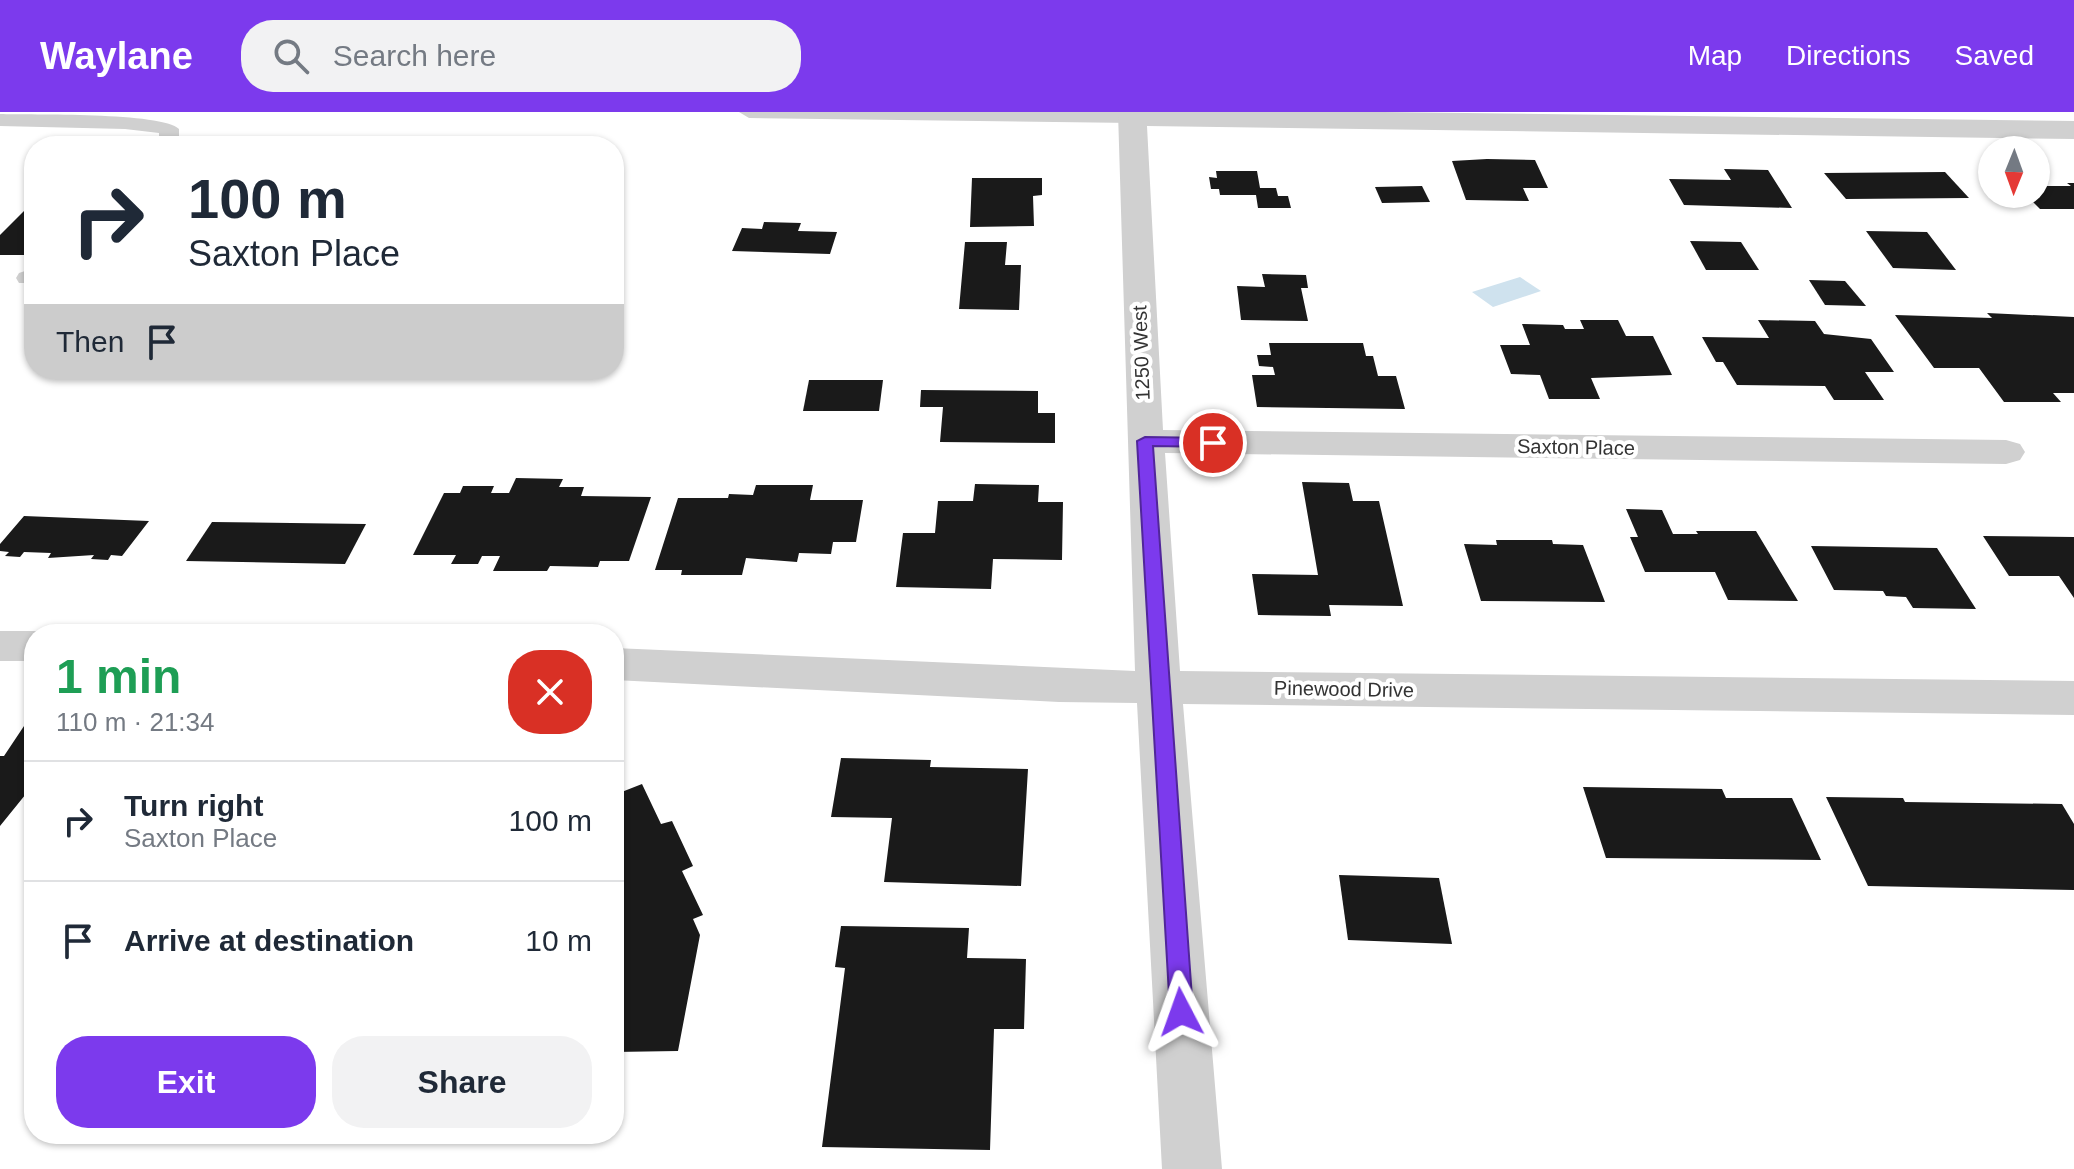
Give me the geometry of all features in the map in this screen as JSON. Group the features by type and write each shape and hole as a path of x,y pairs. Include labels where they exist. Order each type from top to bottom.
{"street":[{"path":"1132,114 2074,130"},
{"name":"1250 West","path":"1132,114 1145,441 1192,1169"},
{"name":"Saxton Place","path":"1145,441 2006,452"},
{"path":"0,646 24,646"},
{"name":"Pinewood Drive","path":"624,664 1059,686 2074,698"}],"lane":[{"path":"749,112 1132,114"},
{"path":"0,120 125,123 163,136"}],"water":[{"path":"1520,277 1541,291 1493,307 1472,292"}],"building":[{"path":"1535,160 1548,188 1523,188 1529,201 1466,200 1452,161"},
{"path":"1724,169 1768,170 1792,208 1684,205 1669,179 1731,180"},
{"path":"1216,171 1257,171 1260,188 1276,188 1278,196 1288,196 1291,208 1258,208 1256,195 1220,195 1219,189 1211,189 1209,177 1217,178"},
{"path":"1945,172 1969,198 1846,199 1824,173"},
{"path":"972,178 1042,178 1042,195 1033,196 1034,226 970,227"},
{"path":"2067,183 2074,183 2074,209 2039,208 2050,208 2050,186 2071,186"},
{"path":"1422,186 1430,202 1382,203 1375,187"},
{"path":"24,211 24,255 0,255 0,235"},
{"path":"764,222 801,223 798,231 837,232 830,254 732,251 742,228 762,229"},
{"path":"1866,231 1927,232 1956,270 1893,268"},
{"path":"1690,241 1741,242 1759,270 1706,270"},
{"path":"965,242 1007,242 1005,265 1021,265 1019,310 959,309"},
{"path":"1262,274 1306,275 1308,288 1301,288 1308,321 1241,320 1237,286 1265,287"},
{"path":"1809,280 1845,281 1866,306 1825,305"},
{"path":"1987,313 2074,317 2074,393 2053,393 2061,402 2004,402 1979,368 1934,368 1895,315 1992,318"},
{"path":"1580,320 1618,320 1626,336 1653,336 1672,375 1591,378 1600,399 1549,399 1540,375 1511,374 1500,345 1530,345 1522,324 1584,329"},
{"path":"1758,320 1815,321 1824,334 1871,339 1894,372 1865,372 1884,400 1834,400 1825,386 1737,385 1723,362 1716,362 1702,337 1769,338"},
{"path":"1269,343 1363,343 1366,356 1373,356 1378,376 1396,376 1405,409 1257,407 1252,375 1275,375 1273,367 1259,366 1257,355 1271,355"},
{"path":"809,380 883,380 879,411 803,411"},
{"path":"921,390 1038,391 1038,413 1055,413 1055,443 940,442 943,407 920,407"},
{"path":"516,478 563,479 559,487 584,487 581,496 651,497 629,561 600,561 598,567 550,566 547,571 493,571 500,556 482,556 478,564 451,564 456,555 413,555 444,493 460,493 463,486 494,486 491,493 509,493"},
{"path":"1302,482 1349,483 1353,501 1379,501 1403,606 1329,605 1331,616 1258,615 1252,574 1318,575"},
{"path":"975,484 1039,485 1038,502 1063,502 1062,560 993,559 991,589 896,587 903,533 935,533 938,501 973,501"},
{"path":"756,485 813,485 810,500 863,500 856,542 833,542 831,554 799,553 797,562 746,558 742,575 681,575 682,570 655,570 678,498 753,495"},
{"path":"1626,509 1662,510 1673,534 1756,531 1798,601 1728,600 1715,572 1645,572 1630,537 1638,537"},
{"path":"24,516 149,521 122,556 111,555 108,560 91,559 94,555 48,558 51,553 24,552 20,557 5,556 9,552 0,551 0,544"},
{"path":"212,522 366,524 345,564 186,561"},
{"path":"1983,536 2074,537 2074,598 2059,576 2009,576"},
{"path":"1496,540 1552,540 1553,544 1583,545 1605,602 1481,601 1464,544 1497,545"},
{"path":"1811,546 1937,548 1976,609 1913,608 1906,597 1886,596 1883,591 1834,590"},
{"path":"24,726 24,796 0,826 0,756 4,756"},
{"path":"841,758 931,760 930,767 1028,769 1021,886 884,882 892,818 831,817"},
{"path":"642,784 661,824 672,821 693,866 682,871 703,915 693,919 700,935 678,1051 624,1052 624,791"},
{"path":"1583,787 1722,789 1726,798 1792,798 1821,860 1606,858"},
{"path":"1826,797 1903,798 1905,802 2062,804 2074,824 2074,890 1868,886"},
{"path":"1339,875 1439,878 1452,944 1348,940"},
{"path":"841,926 969,928 967,958 1026,959 1024,1029 994,1029 990,1150 822,1147 845,968 835,967"}],"route":[{"path":"1181,1012 1145,441 1213,443"}]}
